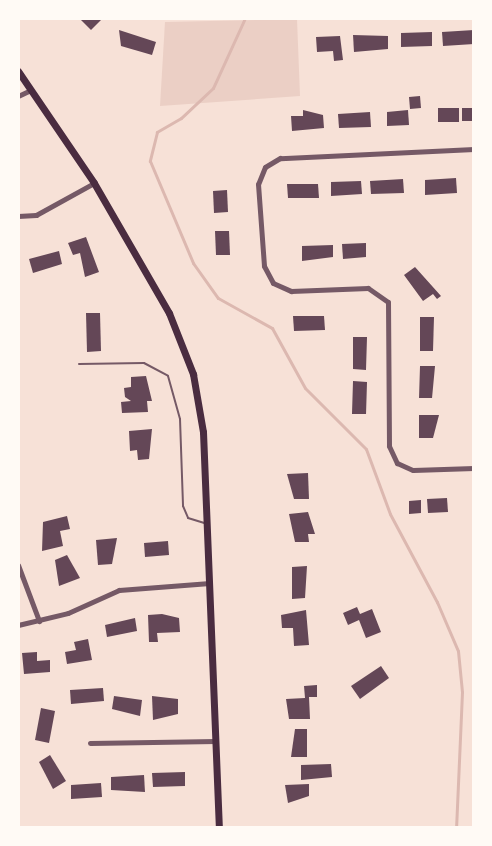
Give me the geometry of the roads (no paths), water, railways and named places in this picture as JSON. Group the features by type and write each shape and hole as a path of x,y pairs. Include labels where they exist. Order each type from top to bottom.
{"main road":[{"path":"18,71 94,183 169,313 193,374 203,432 219,828"}],"street":[{"path":"18,96 31,90"},
{"path":"474,149 280,158 265,167 258,184 264,267 273,283 291,291 368,288 388,302 389,446 397,463 412,470 474,468"},
{"path":"18,216 36,215 94,183"},
{"path":"18,565 39,621"},
{"path":"18,625 39,621 119,590 210,583"},
{"path":"90,743 216,741"}],"lane":[{"path":"79,364 144,363 168,376 180,419 183,506 188,518 207,524"}],"waterway":[{"path":"245,18 213,88 181,118 157,132 150,161 193,263 218,298 272,328 305,388 366,449 390,514 437,602 458,651 462,692 456,828"}]}
